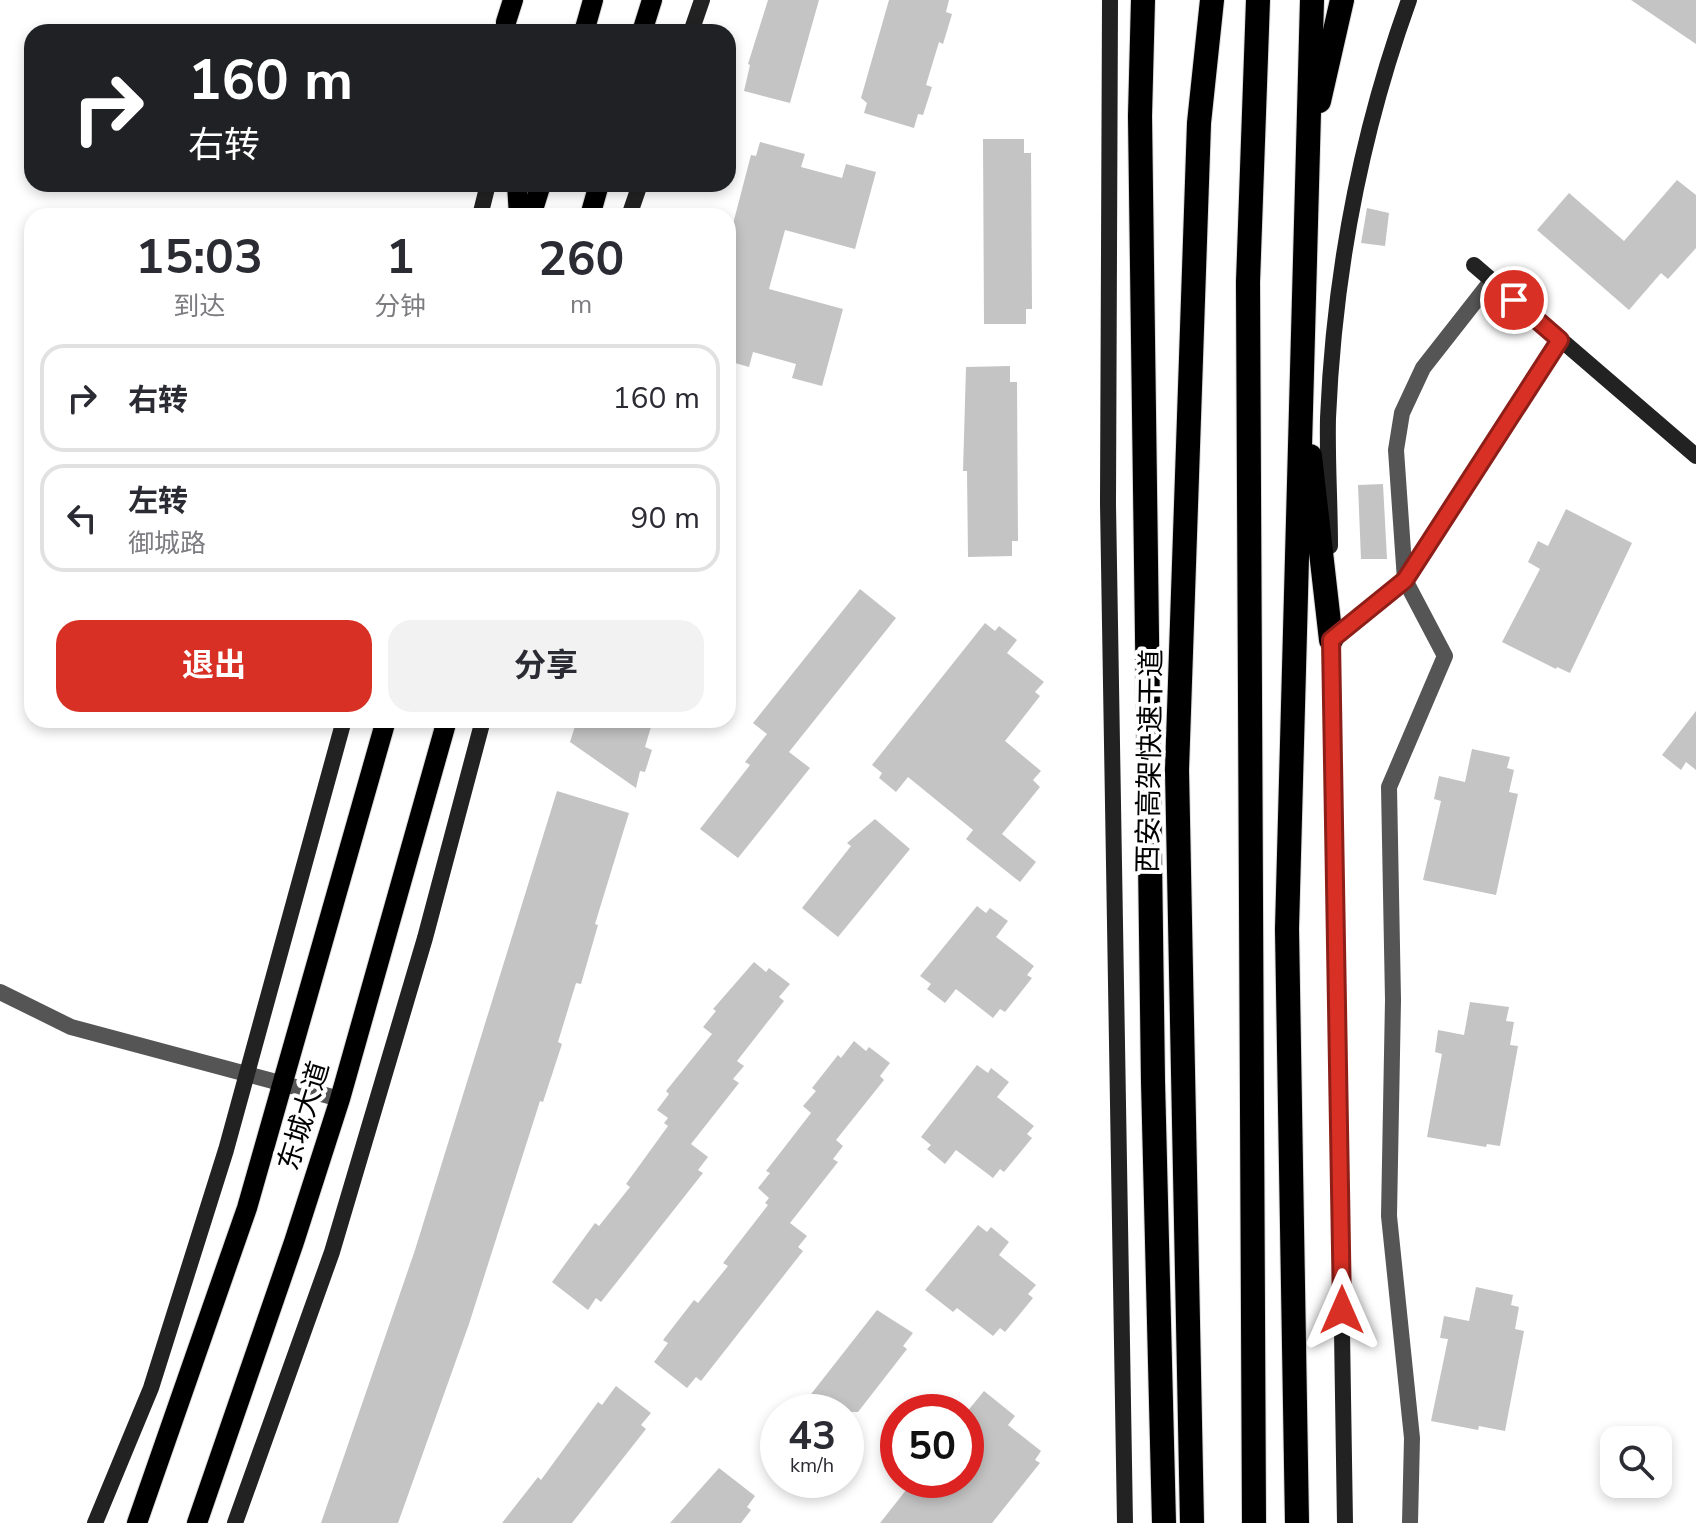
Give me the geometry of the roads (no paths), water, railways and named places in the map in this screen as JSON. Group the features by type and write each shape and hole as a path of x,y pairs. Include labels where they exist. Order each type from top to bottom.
{"highway":[{"path":"1143,0 1140,116 1153,1081 1164,1523"},
{"name":"西安高架快速干道","path":"1192,1523 1177,770 1199,123 1212,0"},
{"path":"1254,1523 1248,298 1258,0"},
{"path":"1297,1523 1287,929 1312,0"},
{"path":"1306,158 1342,0"},
{"path":"1300,366 1331,640"}],"main road":[{"path":"586,24 593,0"},
{"path":"644,24 652,0"},
{"path":"506,24 512,1"},
{"name":"东城大道","path":"137,1523 247,1208 384,728"},
{"name":"东城大道","path":"197,1523 340,1099 445,728"}],"street":[{"path":"694,24 702,0"},
{"path":"1110,0 1108,504 1125,1523"},
{"path":"1345,1523 1328,418 1354,199 1376,104 1409,0"},
{"path":"1474,265 1696,456"},
{"path":"1410,1523 1412,1438 1389,1216 1393,1000 1389,787 1445,656 1405,580 1396,450 1402,413 1423,368 1492,280"},
{"path":"1331,640 1405,580 1560,340"},
{"path":"95,1523 151,1388 226,1150 342,728"},
{"path":"235,1523 332,1252 425,938 481,728"},
{"path":"0,992 71,1027 340,1099"}]}
